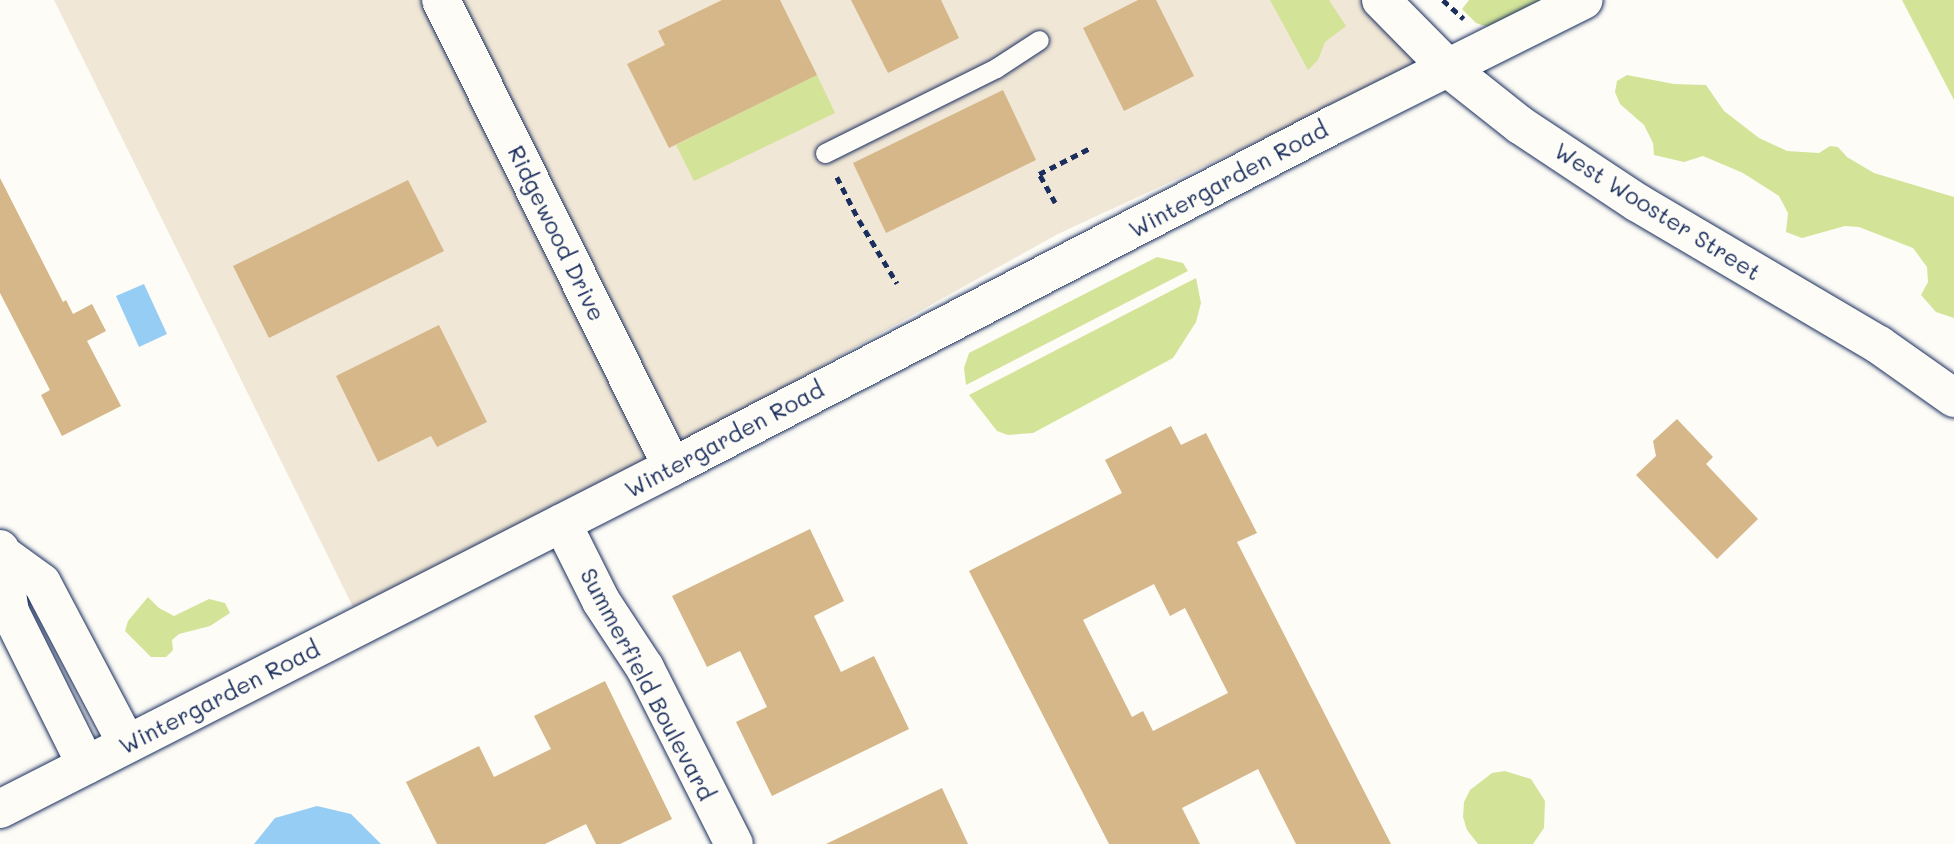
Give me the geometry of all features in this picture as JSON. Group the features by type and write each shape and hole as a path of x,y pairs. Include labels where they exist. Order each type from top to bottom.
{"street":[{"name":"Ridgewood Drive","path":"442,0 672,467"},
{"name":"West Wooster Street","path":"1381,0 1448,68 1520,125 1638,203 1879,345 1954,398"},
{"name":"Wintergarden Road","path":"0,809 672,467 1333,125 1584,0"},
{"name":"Summerfield Boulevard","path":"562,523 601,601 645,668 734,844"},
{"path":"1,551 42,583 127,744"},
{"path":"1,551 10,612 86,765"}],"lane":[{"path":"825,153 996,68 1039,40"}],"path":[{"path":"1443,0 1467,22"},
{"path":"1055,202 1039,174 1092,147"},
{"path":"825,153 859,220 897,283"}],"shaded area":[{"path":"54,0 1373,0 1425,64 1058,234 732,416 353,607"}],"green space":[{"path":"1270,0 1329,0 1346,26 1325,42 1318,60 1308,70"},
{"path":"1469,0 1542,0 1488,27 1476,23 1462,9"},
{"path":"1902,0 1954,0 1954,100"},
{"path":"817,75 835,113 694,181 676,145"},
{"path":"1627,75 1674,84 1706,85 1724,111 1759,138 1787,151 1819,153 1830,146 1838,147 1847,157 1874,173 1954,197 1954,318 1936,312 1921,295 1928,282 1927,267 1913,248 1859,227 1845,226 1802,238 1786,232 1788,213 1779,196 1743,173 1703,156 1684,162 1654,155 1653,143 1644,125 1620,104 1615,92 1617,81"},
{"path":"1157,257 1183,263 1188,271 966,385 964,368 969,353"},
{"path":"1196,278 1201,303 1196,322 1173,358 1033,433 1008,435 997,431 969,395"},
{"path":"148,597 159,608 174,616 209,599 225,603 230,613 210,626 179,634 172,640 173,650 166,657 151,657 125,631 128,621"},
{"path":"1505,771 1531,779 1545,801 1544,828 1533,844 1478,844 1467,830 1463,817 1464,802 1470,790 1492,773"}],"water":[{"path":"144,284 167,334 139,347 116,296"},
{"path":"317,806 351,814 381,844 254,844 275,818"}],"building":[{"path":"722,0 780,0 817,75 669,148 627,64 665,45 658,31"},
{"path":"851,0 941,0 959,38 888,73"},
{"path":"1138,0 1156,0 1194,76 1124,111 1083,28"},
{"path":"1003,90 1036,160 886,233 853,163"},
{"path":"0,178 63,302 66,300 73,314 92,304 106,331 87,341 121,406 62,436 41,395 50,390 0,293"},
{"path":"408,180 444,251 269,338 233,266"},
{"path":"439,325 487,422 437,447 431,436 378,462 336,376"},
{"path":"1677,419 1713,457 1706,464 1758,519 1717,559 1636,475 1656,456 1653,441"},
{"path":"1171,426 1181,445 1206,433 1257,533 1237,542 1391,844 1296,844 1258,769 1182,808 1200,844 1109,844 969,571 1122,493 1105,460","holes":["1154,584 1170,616 1185,608 1228,693 1153,731 1143,711 1132,717 1083,620"]},
{"path":"810,529 844,601 814,616 841,672 874,656 909,729 772,796 736,722 767,707 740,651 707,667 672,596"},
{"path":"605,681 672,819 620,844 596,844 586,824 545,844 437,844 406,782 479,746 494,777 551,749 534,716"},
{"path":"942,788 968,844 826,844"}]}
